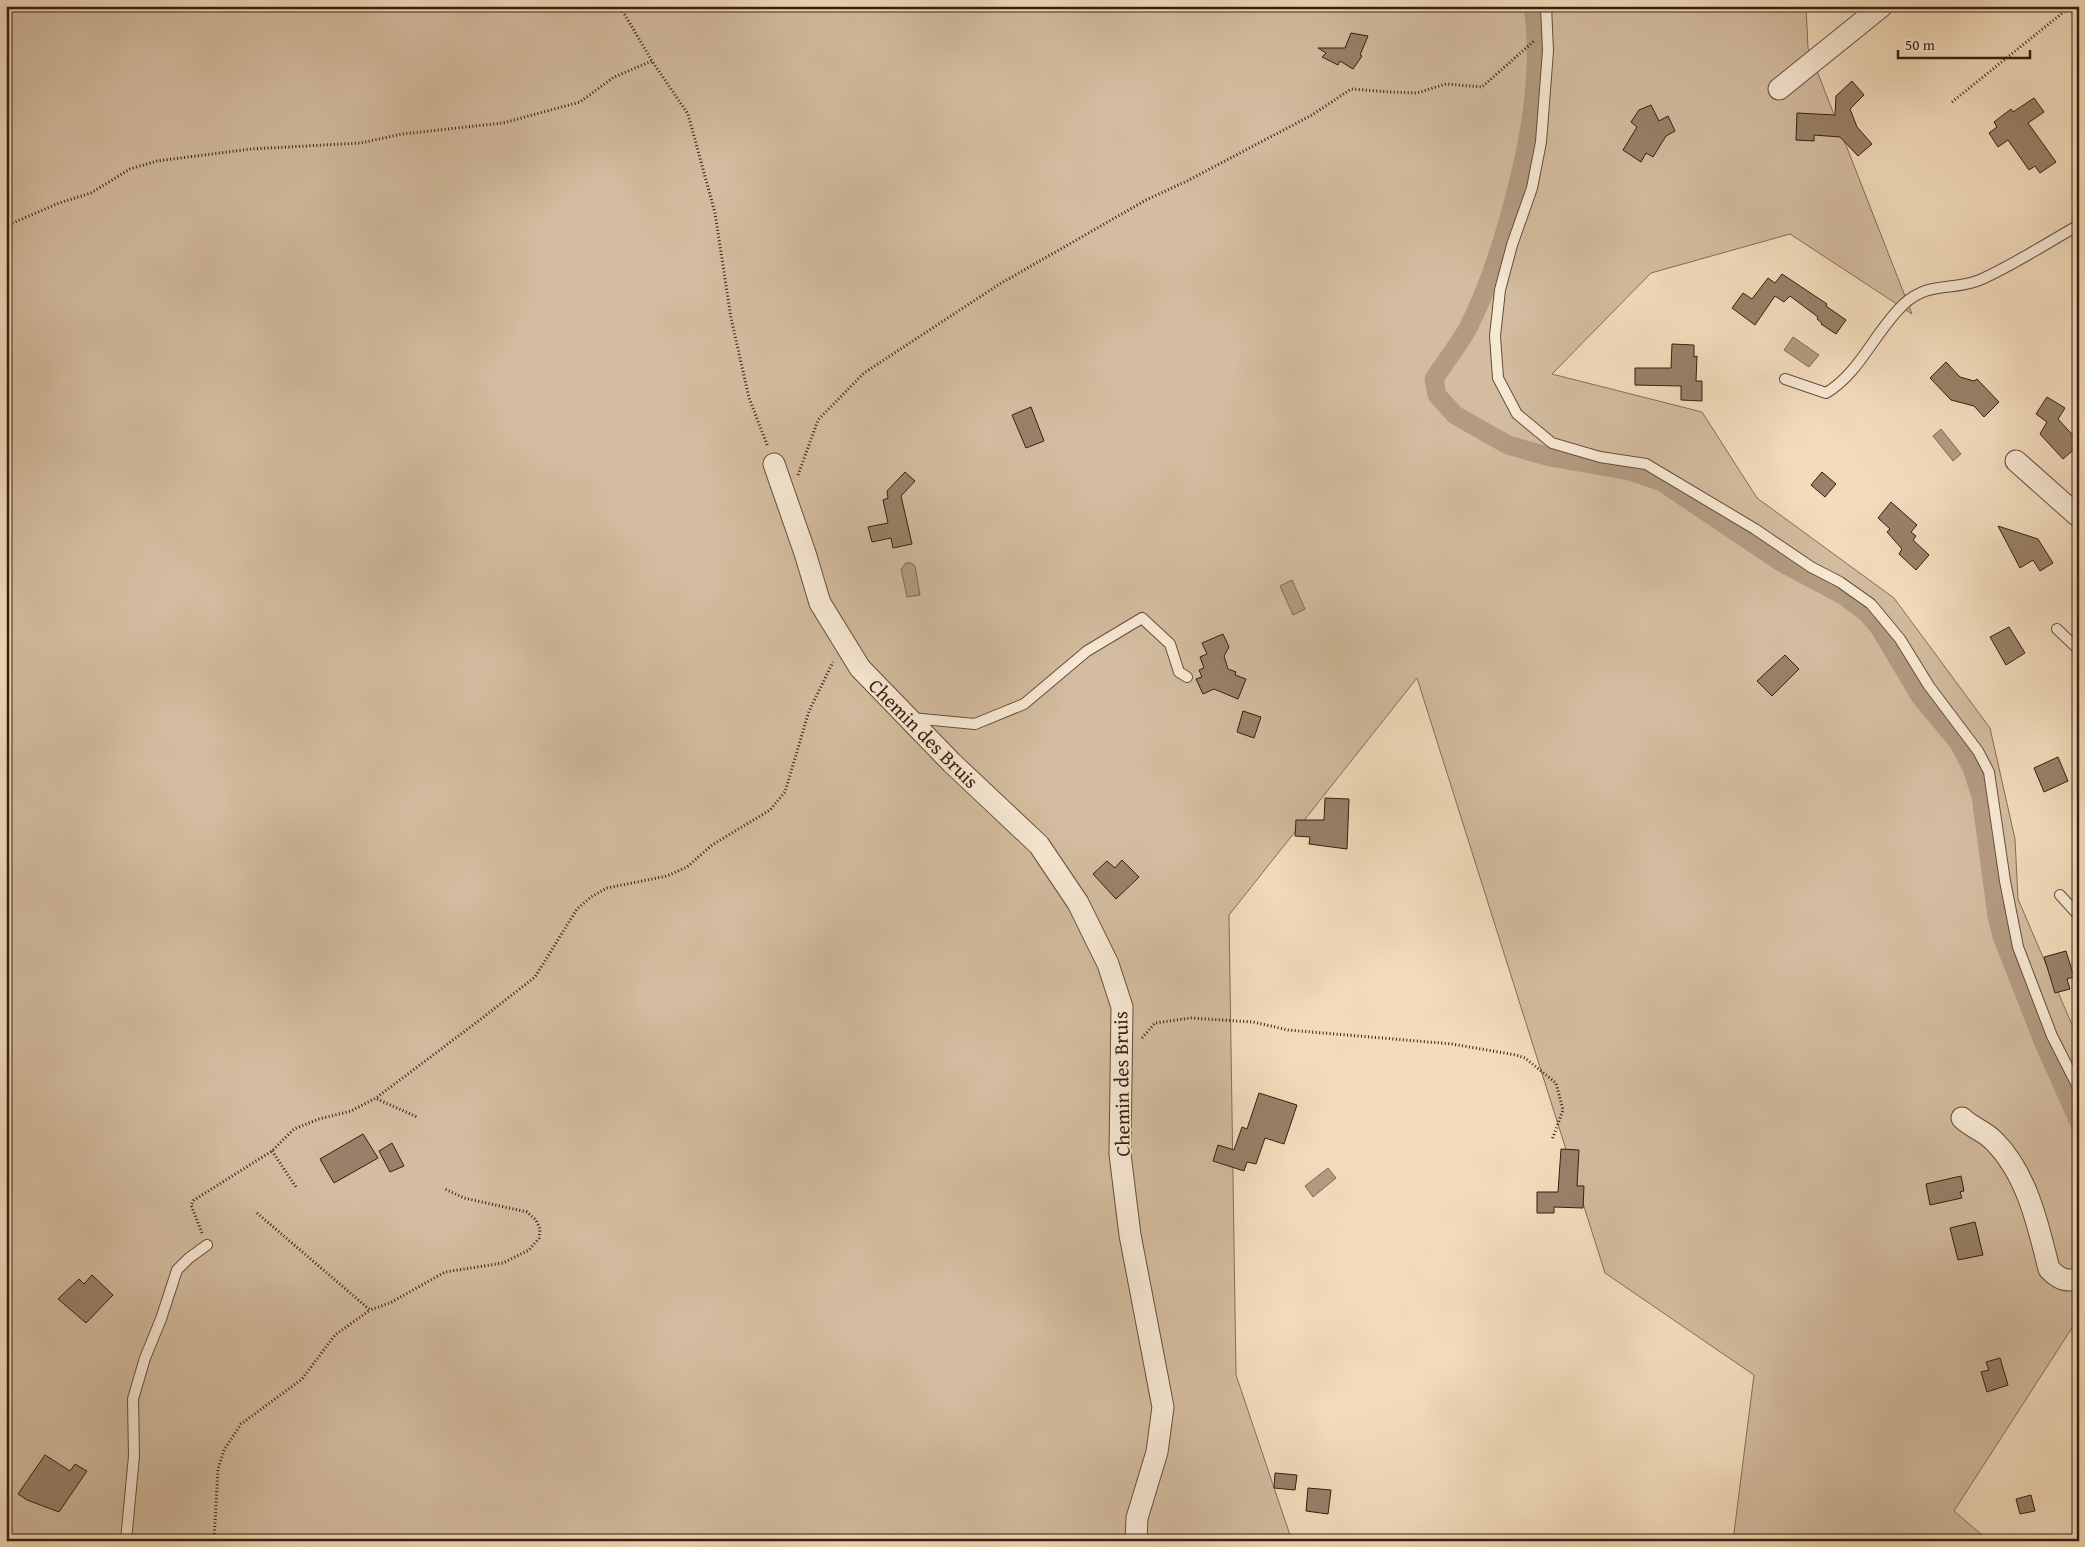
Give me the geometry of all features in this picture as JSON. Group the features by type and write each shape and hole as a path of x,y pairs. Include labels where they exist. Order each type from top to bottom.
{"street":[{"path":"1779,89 1882,6"},
{"path":"2016,462 2079,517"},
{"name":"Chemin des Bruis","path":"774,464 820,603 860,668 907,718 1038,845 1078,903 1108,964 1122,1007 1120,1154 1129,1226 1163,1407 1156,1452 1137,1518 1136,1541"},
{"path":"1962,1118 1992,1138 2014,1165 2028,1198 2050,1269 2057,1278 2066,1281 2079,1279"}],"lane":[{"path":"1546,6 1548,51 1541,142 1532,188 1512,245 1500,290 1495,336 1498,378 1517,414 1552,443 1600,457 1646,464 1747,524 1811,568 1840,582 1871,604 1900,639 1929,686 1978,751 1989,772 2006,890 2018,947 2052,1036 2079,1088"},
{"path":"1786,379 1826,393 1841,384 1904,304 1925,290 1981,280 2079,225"},
{"path":"907,718 975,724 1024,704 1087,651 1142,618 1170,644 1179,672 1187,677"},
{"path":"2057,629 2079,650"},
{"path":"2060,895 2079,916"},
{"path":"126,1541 134,1456 133,1399 145,1358 161,1319 177,1270 189,1258 207,1246"}],"path":[{"path":"618,6 688,114 715,213 731,318 749,398 774,464"},
{"path":"1952,102 2071,6"},
{"path":"798,476 818,420 864,373 998,286 1146,200 1187,181 1312,115 1350,88 1390,92 1417,92 1446,84 1482,87 1538,37"},
{"path":"6,226 59,203 91,192 130,169 157,161 250,149 361,143 402,134 503,123 580,102 614,77 652,61"},
{"path":"207,1246 191,1205 194,1200 272,1150 294,1129 319,1119 350,1111 376,1098 535,977 577,909 591,897 607,888 668,876 687,867 712,845 770,810 785,792 813,703 834,660 847,647"},
{"path":"1122,1062 1155,1023 1191,1018 1253,1022 1288,1030 1452,1044 1516,1055 1525,1058 1556,1082 1563,1110 1552,1140"},
{"path":"376,1098 418,1116"},
{"path":"272,1150 296,1187"},
{"path":"214,1541 218,1469 224,1450 241,1424 302,1379 335,1335 370,1310 390,1303 445,1272 504,1263 529,1250 539,1238 540,1229 536,1220 527,1212 464,1198 445,1189"},
{"path":"257,1213 370,1310"}],"shaded area":[{"path":"6,6 1806,6 1808,48 1912,314 1790,234 1651,273 1552,374 1702,412 1757,498 1894,598 1990,728 2015,839 2018,899 2079,1041 2079,1317 1954,1511 1989,1541 1733,1541 1754,1375 1605,1273 1417,678 1229,915 1236,1375 1292,1541 6,1541"},
{"path":"1793,337 1819,355 1809,367 1784,350"},
{"path":"1941,429 1961,454 1953,461 1933,436"},
{"path":"906,563 911,563 915,566 920,595 907,597 901,569"},
{"path":"1292,580 1305,609 1293,615 1280,586"},
{"path":"1328,1168 1336,1178 1313,1197 1305,1186"}],"building":[{"path":"1351,33 1368,36 1360,55 1362,56 1353,69 1340,61 1338,65 1322,57 1326,53 1318,48 1345,48"},
{"path":"1852,81 1864,95 1850,109 1857,127 1872,144 1858,156 1840,137 1814,135 1814,141 1796,140 1797,113 1835,115 1836,96"},
{"path":"2034,98 2044,112 2028,123 2056,162 2040,173 2035,166 2029,170 2008,140 1998,147 1989,133 1997,127 1994,122 2011,109 2013,112"},
{"path":"1651,105 1659,121 1668,116 1675,131 1666,136 1653,157 1646,153 1641,162 1623,150 1637,127 1631,122 1639,110"},
{"path":"1782,274 1827,304 1826,306 1846,320 1836,334 1821,324 1817,319 1818,317 1790,296 1784,302 1775,296 1755,325 1732,308 1743,293 1752,299 1768,278 1775,283"},
{"path":"1672,344 1694,345 1694,357 1697,356 1696,381 1702,381 1702,401 1681,400 1681,386 1635,385 1635,368 1671,368"},
{"path":"1946,362 1960,377 1974,381 1977,379 1999,402 1984,417 1974,406 1951,400 1930,378"},
{"path":"2047,397 2065,408 2058,419 2079,442 2079,445 2063,459 2040,434 2047,422 2036,414"},
{"path":"1031,407 1044,441 1026,448 1012,415"},
{"path":"905,472 915,481 901,496 912,544 893,548 891,538 872,542 868,527 888,523 883,500 888,498 887,491"},
{"path":"1822,472 1836,484 1825,497 1811,485"},
{"path":"1891,502 1917,525 1911,532 1916,536 1913,540 1929,555 1916,570 1899,554 1902,549 1887,532 1890,529 1878,518"},
{"path":"1998,526 2038,539 2053,563 2040,571 2033,560 2020,568"},
{"path":"2009,627 2025,653 2006,665 1990,637"},
{"path":"1223,634 1229,647 1224,656 1228,669 1236,672 1235,675 1246,679 1238,699 1214,689 1203,694 1196,679 1202,677 1199,670 1204,668 1200,657 1207,654 1202,643"},
{"path":"1785,655 1799,669 1772,696 1757,681"},
{"path":"1243,711 1261,717 1254,738 1237,732"},
{"path":"2058,757 2068,781 2044,792 2034,768"},
{"path":"1325,798 1349,799 1347,849 1309,844 1310,837 1295,836 1296,820 1324,820"},
{"path":"1122,860 1139,877 1116,899 1093,874 1107,861 1115,868"},
{"path":"2066,951 2074,977 2067,979 2070,989 2055,993 2044,957"},
{"path":"1259,1093 1297,1105 1284,1144 1265,1138 1256,1164 1247,1162 1244,1171 1213,1161 1218,1145 1234,1150 1242,1127 1247,1129"},
{"path":"363,1134 378,1158 334,1183 320,1159"},
{"path":"392,1143 404,1166 390,1172 379,1151"},
{"path":"1561,1149 1579,1150 1577,1186 1584,1186 1583,1208 1554,1207 1554,1213 1537,1213 1537,1192 1558,1192"},
{"path":"1961,1176 1964,1191 1960,1192 1962,1198 1930,1205 1926,1184"},
{"path":"1975,1222 1983,1255 1958,1260 1950,1228"},
{"path":"92,1275 113,1295 86,1323 58,1299 79,1279 84,1284"},
{"path":"2000,1358 2008,1385 1987,1392 1981,1372 1989,1370 1986,1362"},
{"path":"45,1455 70,1471 75,1464 87,1471 59,1512 27,1500 18,1494"},
{"path":"1275,1473 1297,1475 1295,1490 1274,1488"},
{"path":"1308,1488 1331,1490 1328,1514 1306,1511"},
{"path":"2031,1495 2035,1511 2020,1514 2016,1499"}],"waterway":[{"path":"1533,6 1536,34 1535,91 1520,177 1501,244 1479,305 1464,335 1434,379 1437,395 1455,415 1508,445 1550,457 1630,471 1662,482 1781,562 1843,595 1868,614 1879,627 1920,696 1959,743 1972,768 1981,796 1997,916 2002,936 2043,1041 2079,1122"}]}
